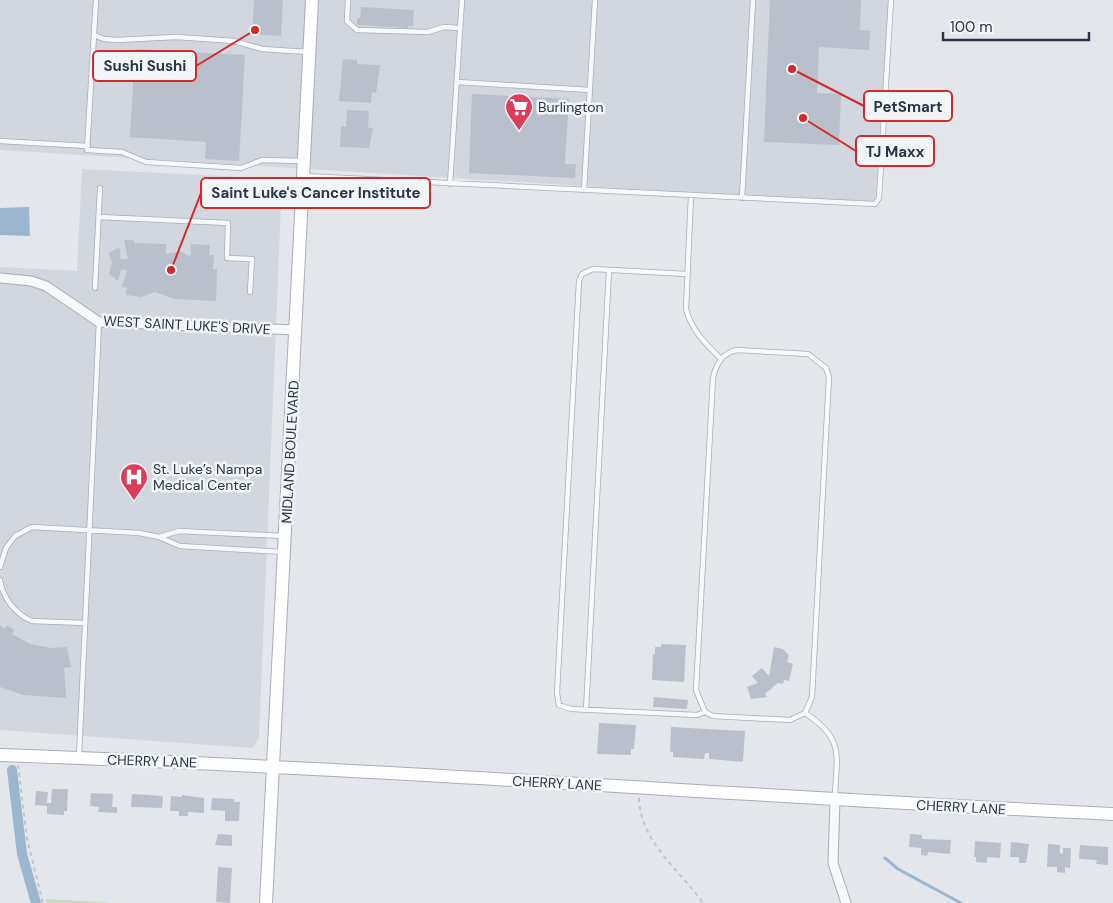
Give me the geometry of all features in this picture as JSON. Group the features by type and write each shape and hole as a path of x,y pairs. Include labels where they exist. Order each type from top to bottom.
{"main road":[{"name":"MIDLAND BOULEVARD","path":"266,903 312,0"},
{"name":"CHERRY LANE","path":"0,755 274,766 835,800 1113,814"}],"street":[{"name":"WEST SAINT LUKE'S DRIVE","path":"0,278 31,281 46,286 99,322 296,330"},
{"path":"835,800 833,863 846,903"}],"lane":[{"path":"96,0 88,150 122,152 146,162 241,168 262,160 304,161"},
{"path":"348,0 347,20 357,30 428,32 444,27 460,28"},
{"path":"450,184 462,0"},
{"path":"584,190 596,0"},
{"path":"742,198 753,0"},
{"path":"304,176 875,204 880,198 890,0"},
{"path":"94,35 104,39 117,40 167,37 206,38 234,41 262,49 309,52"},
{"path":"457,82 590,90"},
{"path":"0,142 88,146"},
{"path":"95,288 100,188"},
{"path":"691,195 686,309 689,323 698,337 720,359"},
{"path":"99,217 228,223 226,258 252,259 250,292"},
{"path":"687,274 593,269 582,274 579,281 557,693 559,706 586,710 697,715 705,712"},
{"path":"586,710 609,270"},
{"path":"78,758 99,322"},
{"path":"737,350 808,354 826,368 829,377 812,697 805,713 790,720 713,716 705,712 696,690 695,681 713,378 720,359 737,350"},
{"path":"0,567 6,548 15,536 32,527 159,537 180,546 285,552"},
{"path":"159,537 179,532 286,536"},
{"path":"0,580 6,598 24,618 32,621 84,624"},
{"path":"805,713 824,728 835,744 835,800"}],"path":[{"path":"17,756 27,839 43,903"},
{"path":"639,788 639,806 645,824 657,847 702,903"}],"shaded area":[{"path":"0,0 889,0 875,204 0,150"},
{"name":"St. Luke’s Nampa Medical Center","path":"82,169 282,179 259,738 253,748 0,730 0,267 77,271"}],"green space":[{"path":"46,899 116,903 47,903"}],"water":[{"path":"29,207 30,236 0,235 0,208"}],"building":[{"path":"254,0 283,0 281,36 252,34"},
{"path":"770,0 861,0 860,30 870,31 869,50 819,47 817,93 841,94 839,145 764,142"},
{"path":"361,7 414,10 413,26 408,26 408,28 359,25 357,24 357,18 360,18"},
{"path":"135,49 245,55 239,161 205,159 206,142 130,137"},
{"path":"343,59 357,60 357,64 380,65 376,93 372,92 371,103 339,101"},
{"name":"Burlington","path":"472,94 569,99 565,164 576,164 575,178 469,173"},
{"path":"347,110 369,111 368,128 373,128 369,148 340,147 341,126 346,127"},
{"path":"124,240 134,240 134,243 166,244 166,254 181,251 188,256 191,255 191,244 210,245 209,255 214,255 213,269 217,269 216,301 174,299 155,292 141,297 126,295 127,288 122,287 127,270 121,270 118,281 109,274 112,262 109,253 119,247 121,259 128,259"},
{"path":"0,625 5,629 7,625 14,630 12,634 30,644 51,648 67,647 71,667 64,668 66,698 23,695 0,687"},
{"path":"661,644 686,645 684,682 652,680 653,654 655,654 655,647 661,647"},
{"path":"774,647 783,649 789,655 787,662 793,664 789,681 784,680 783,684 778,683 765,694 767,697 751,699 747,687 758,683 752,676 762,668 769,676"},
{"path":"654,697 688,700 687,709 653,707"},
{"path":"599,723 636,725 634,749 631,749 631,755 597,754"},
{"path":"671,727 745,731 743,762 709,759 709,753 705,753 704,759 673,757 673,752 670,752"},
{"path":"52,789 68,789 67,811 64,811 64,815 47,814 47,806 35,805 36,791 48,792 47,803 51,803"},
{"path":"91,793 113,794 112,807 117,807 117,813 98,812 99,807 90,806"},
{"path":"132,794 163,796 162,808 131,807"},
{"path":"182,795 204,798 204,813 188,812 188,816 179,816 179,811 170,811 171,796 182,797"},
{"path":"212,798 234,799 234,802 240,802 239,821 225,821 225,811 211,810"},
{"path":"218,834 232,835 232,846 215,845"},
{"path":"910,834 922,835 922,839 951,840 950,854 928,852 927,856 921,855 921,848 909,847"},
{"path":"975,841 1001,843 1000,858 987,857 987,863 976,862 976,857 974,857"},
{"path":"1011,842 1029,844 1026,863 1019,863 1019,857 1010,857"},
{"path":"1048,844 1060,845 1060,853 1063,854 1063,848 1071,848 1070,868 1065,867 1065,873 1057,872 1057,867 1047,867"},
{"path":"1080,845 1108,847 1108,865 1096,864 1097,860 1079,859"},
{"path":"218,867 232,868 230,903 216,902"}],"waterway":[{"path":"12,770 22,854 36,903"},
{"path":"885,858 898,869 961,903"}],"place":[{"name":"Sushi Sushi","path":"255,30"},
{"name":"PetSmart","path":"792,69"},
{"name":"TJ Maxx","path":"803,118"},
{"name":"Burlington","path":"519,131"},
{"name":"Saint Luke's Cancer Institute","path":"171,270"},
{"name":"St. Luke’s Nampa Medical Center","path":"134,501"}]}
